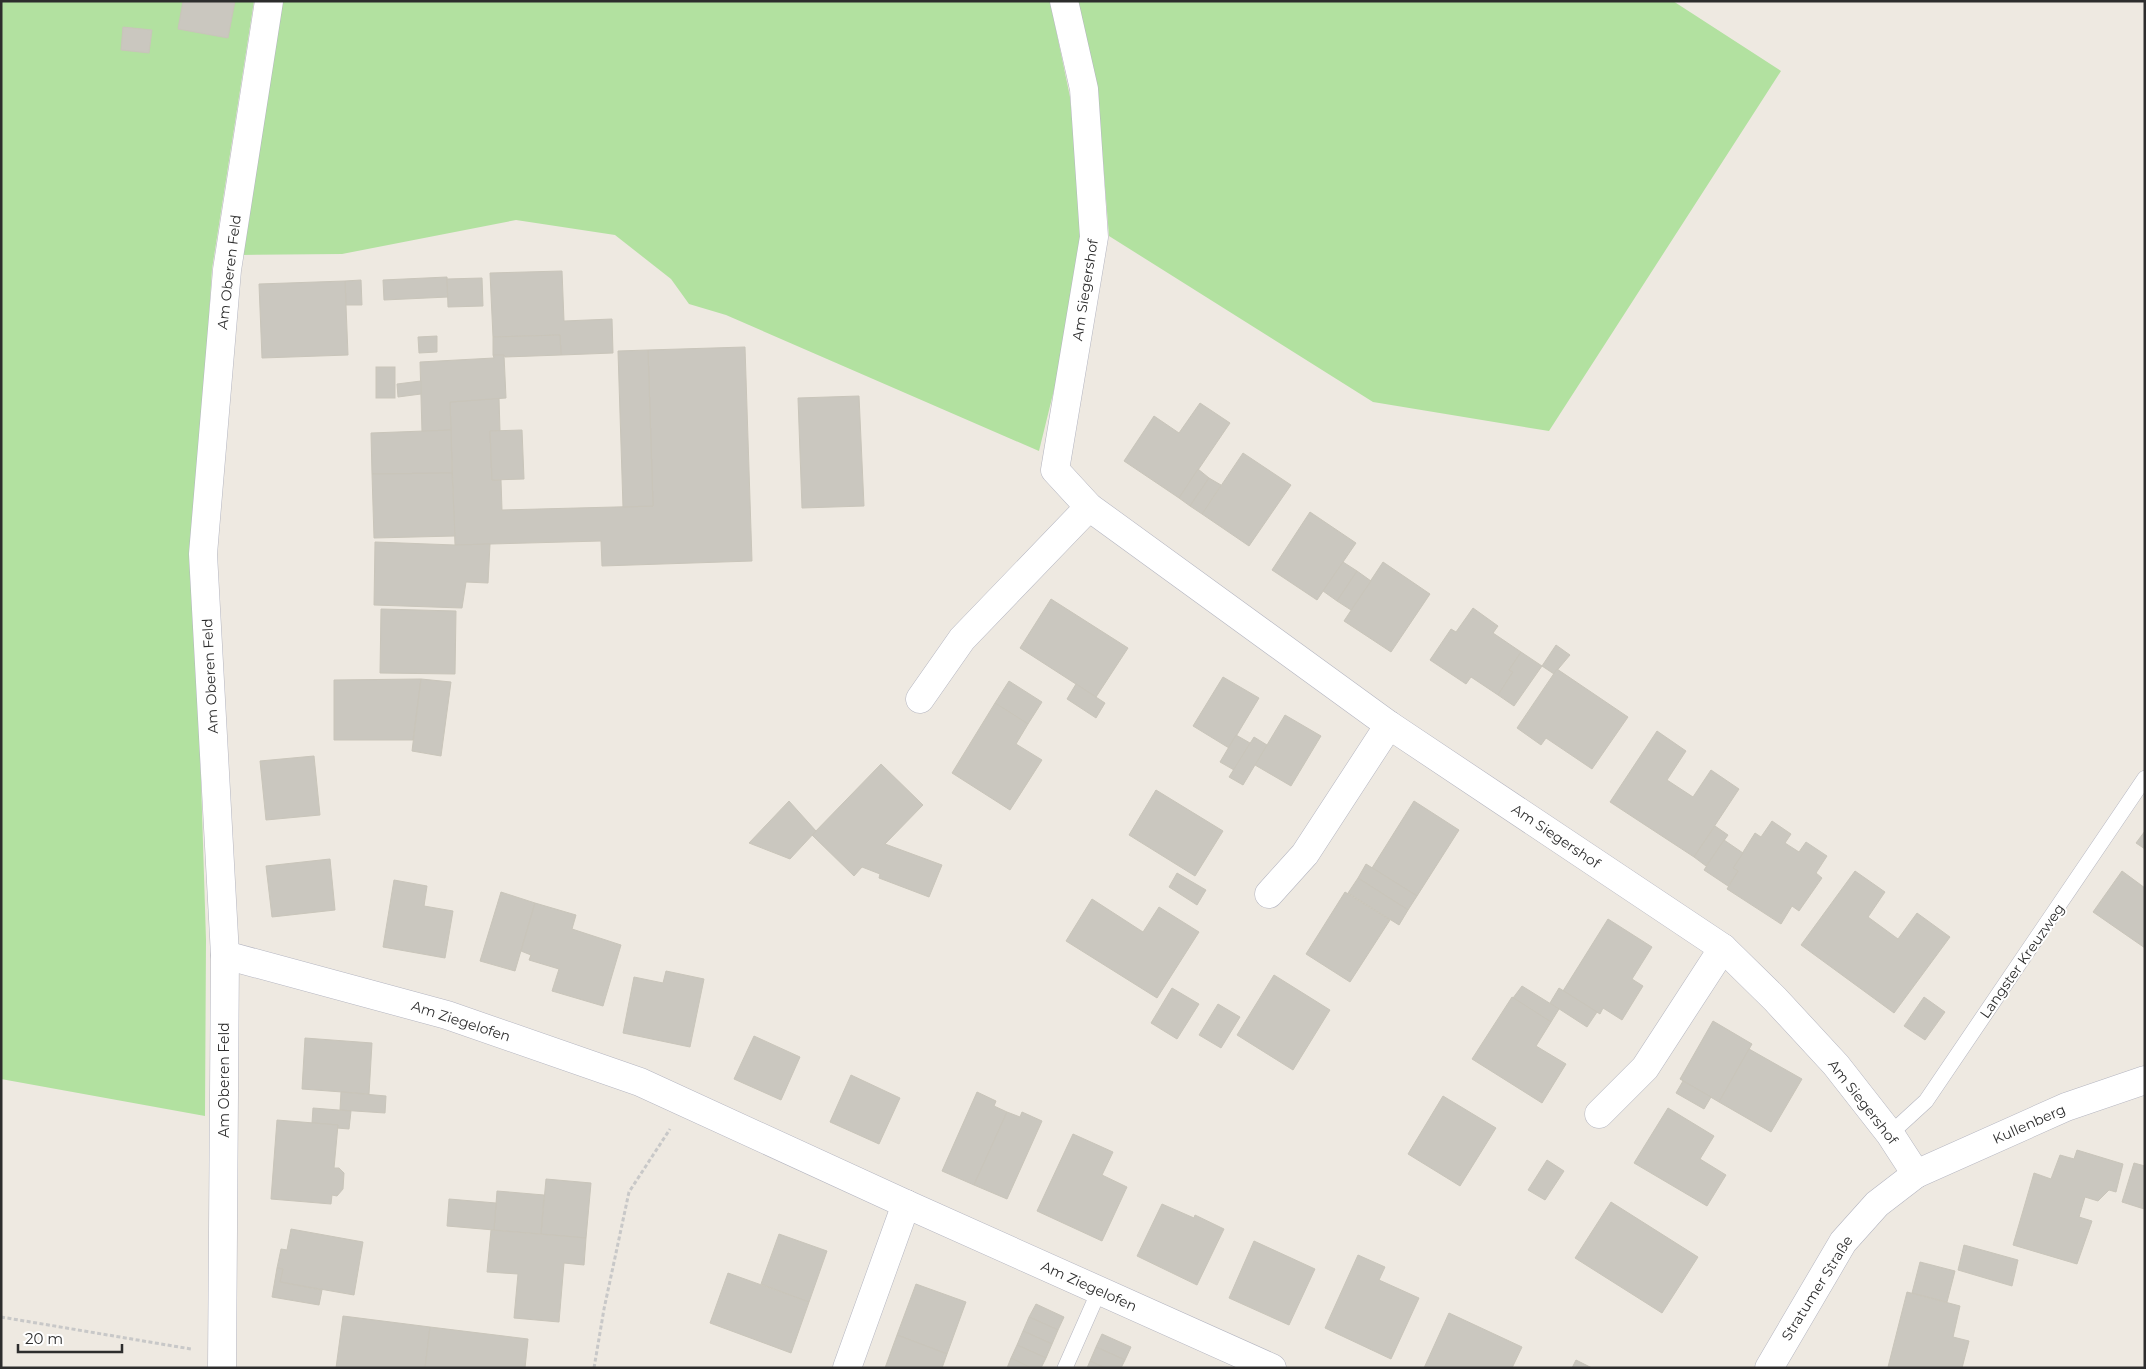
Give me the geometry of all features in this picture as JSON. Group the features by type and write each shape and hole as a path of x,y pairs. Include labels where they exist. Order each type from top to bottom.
{"street":[{"name":"Am Oberen Feld","path":"223,1361 225,955 203,554 227,270 269,1"},
{"name":"Am Siegershof","path":"1064,1 1084,89 1094,237 1055,470 1089,507 1389,725 1723,948 1775,999 1836,1065 1890,1134 1916,1174"},
{"path":"920,700 962,639 1089,507"},
{"path":"1269,894 1305,854 1389,725"},
{"path":"1599,1114 1645,1068 1723,948"},
{"name":"Am Ziegelofen","path":"225,955 448,1015 640,1082 1272,1368"},
{"name":"Kullenberg","path":"1916,1174 2066,1107 2145,1080"},
{"name":"Stratumer Straße","path":"1768,1368 1843,1242 1877,1204 1916,1174"},
{"path":"847,1368 906,1204"}],"lane":[{"name":"Langster Kreuzweg","path":"1890,1134 1926,1101 2145,778"},
{"path":"1065,1368 1099,1291"}],"path":[{"path":"594,1368 604,1309 629,1192 671,1127 692,1105"},
{"path":"1,1317 223,1361"}],"green space":[{"path":"1,1 254,1 212,269 194,555 206,940 205,1116 1,1079"},
{"path":"283,1 1050,1 1070,97 1083,238 1076,300 1039,451 726,315 689,304 671,279 615,235 516,220 342,254 240,255"},
{"path":"1078,1 1673,1 1781,71 1549,431 1373,402 1109,236 1097,87"}],"building":[{"path":"183,1 235,1 228,38 178,29"},
{"path":"123,27 152,30 149,53 121,50"},
{"path":"562,271 564,321 612,319 613,353 561,355 560,335 493,337 490,273"},
{"path":"447,277 448,297 384,300 383,280"},
{"path":"482,278 483,306 448,307 447,279"},
{"path":"361,280 362,305 346,305 345,281"},
{"path":"345,281 348,355 262,358 259,284"},
{"path":"560,335 561,355 505,357 504,355 493,355 493,337"},
{"path":"437,336 437,352 419,353 418,337"},
{"path":"745,347 752,561 602,566 601,541 455,545 450,402 499,398 500,431 490,431 492,480 501,480 502,510 653,506 648,350"},
{"path":"648,350 653,506 623,507 618,351"},
{"path":"493,355 504,355 506,398 450,402 451,430 422,432 420,362 494,358"},
{"path":"376,367 395,367 395,398 376,398"},
{"path":"421,381 421,394 398,397 397,384"},
{"path":"859,396 864,506 802,508 798,398"},
{"path":"1200,403 1230,423 1179,498 1124,461 1154,416 1179,433"},
{"path":"451,430 452,473 372,474 371,433"},
{"path":"522,430 524,479 492,480 490,431"},
{"path":"1243,453 1291,485 1249,546 1202,514"},
{"path":"1198,469 1209,478 1190,506 1179,498"},
{"path":"452,473 455,536 374,538 372,474"},
{"path":"1209,478 1221,485 1202,514 1190,506"},
{"path":"1310,512 1356,543 1317,600 1272,570"},
{"path":"375,542 455,545 490,544 488,583 466,582 462,608 374,605"},
{"path":"1343,562 1357,571 1337,601 1323,591"},
{"path":"1383,562 1430,594 1391,652 1344,621"},
{"path":"1357,571 1371,581 1351,610 1337,601"},
{"path":"1051,599 1128,648 1096,697 1020,648"},
{"path":"1473,608 1498,626 1493,633 1521,652 1509,670 1513,672 1498,695 1471,677 1466,684 1430,660 1451,629 1456,632"},
{"path":"381,609 456,611 455,674 380,673"},
{"path":"1556,645 1570,655 1554,674 1542,666"},
{"path":"1521,652 1542,666 1514,706 1498,695 1513,672 1509,670"},
{"path":"1557,669 1628,717 1592,769 1546,738 1541,745 1517,728"},
{"path":"1223,677 1259,698 1229,748 1193,726"},
{"path":"421,679 413,740 334,740 334,680"},
{"path":"421,679 451,682 441,756 412,751"},
{"path":"1009,681 1042,702 1028,724 995,703"},
{"path":"1076,684 1105,703 1096,718 1067,699"},
{"path":"995,703 1028,724 1016,744 1042,760 1010,810 952,773"},
{"path":"1285,715 1321,736 1291,786 1255,765"},
{"path":"1657,731 1686,751 1667,780 1693,797 1711,770 1739,789 1694,857 1610,802"},
{"path":"1236,735 1250,743 1234,770 1220,762"},
{"path":"1254,737 1267,745 1243,785 1229,777"},
{"path":"314,756 320,815 266,820 260,761"},
{"path":"881,764 923,805 885,844 942,865 929,897 879,878 880,874 862,867 854,876 812,835"},
{"path":"1156,790 1223,831 1195,876 1129,835"},
{"path":"789,801 816,831 790,859 749,843"},
{"path":"1414,801 1459,830 1417,896 1372,868"},
{"path":"1772,821 1791,834 1785,843 1799,852 1806,842 1827,856 1816,873 1822,878 1799,911 1792,906 1781,924 1727,889 1738,871 1733,868 1755,833 1761,837"},
{"path":"1715,826 1728,835 1706,866 1694,857"},
{"path":"2145,831 2145,849 2136,843"},
{"path":"1724,840 1743,853 1733,868 1738,871 1728,886 1704,870"},
{"path":"330,859 335,910 272,917 266,866"},
{"path":"1366,864 1417,896 1408,910 1358,878"},
{"path":"1855,871 1885,892 1868,917 1898,939 1917,913 1950,937 1894,1013 1801,945"},
{"path":"2122,871 2145,888 2145,948 2093,912"},
{"path":"1177,873 1206,890 1197,905 1169,887"},
{"path":"1358,878 1408,910 1399,925 1348,893"},
{"path":"394,880 427,886 424,906 453,911 445,958 383,947"},
{"path":"501,892 535,903 515,971 480,961"},
{"path":"1345,892 1390,920 1350,982 1306,954"},
{"path":"1092,899 1143,932 1159,907 1199,932 1157,998 1066,941"},
{"path":"535,903 576,915 572,929 621,945 603,1006 552,991 559,969 529,960 531,955 521,951"},
{"path":"1608,919 1652,947 1632,979 1643,986 1622,1020 1603,1008 1600,1014 1563,991"},
{"path":"666,971 704,979 690,1047 623,1033 634,977 663,983"},
{"path":"1274,975 1330,1010 1293,1070 1237,1035"},
{"path":"1522,986 1559,1009 1551,1022 1513,998"},
{"path":"1172,988 1199,1004 1177,1039 1151,1023"},
{"path":"1559,988 1597,1012 1587,1027 1550,1003"},
{"path":"1512,997 1551,1022 1536,1046 1566,1064 1542,1103 1472,1059"},
{"path":"1924,997 1945,1012 1925,1040 1904,1026"},
{"path":"1218,1004 1240,1017 1221,1048 1199,1035"},
{"path":"1713,1021 1752,1044 1719,1102 1680,1079"},
{"path":"754,1036 800,1057 781,1100 734,1079"},
{"path":"305,1038 372,1043 369,1094 302,1089"},
{"path":"1749,1049 1802,1079 1771,1132 1719,1102"},
{"path":"851,1075 900,1098 879,1144 830,1122"},
{"path":"1683,1081 1711,1097 1704,1109 1676,1093"},
{"path":"341,1092 386,1096 385,1113 340,1110"},
{"path":"977,1092 996,1101 994,1106 1007,1112 974,1185 942,1171"},
{"path":"1443,1096 1496,1128 1460,1186 1408,1154"},
{"path":"313,1108 351,1111 349,1129 337,1128 338,1125 312,1123"},
{"path":"1668,1108 1714,1136 1700,1159 1726,1175 1707,1206 1634,1163"},
{"path":"1007,1112 1020,1117 1022,1112 1042,1121 1007,1199 974,1185"},
{"path":"277,1120 338,1125 334,1168 339,1168 344,1173 343,1189 337,1196 332,1195 331,1204 271,1199"},
{"path":"1073,1134 1113,1152 1102,1175 1127,1187 1102,1241 1037,1211"},
{"path":"2077,1150 2123,1164 2116,1192 2109,1190 2098,1201 2085,1197 2079,1217 2092,1221 2077,1264 2013,1245 2034,1173 2051,1179 2060,1155 2074,1159"},
{"path":"1547,1160 1564,1171 1545,1200 1528,1190"},
{"path":"2134,1163 2145,1166 2145,1194 2141,1208 2122,1202"},
{"path":"546,1179 591,1183 586,1238 541,1234"},
{"path":"497,1191 544,1195 541,1234 494,1230"},
{"path":"2145,1194 2145,1209 2141,1208"},
{"path":"449,1199 496,1203 494,1230 447,1226"},
{"path":"1611,1202 1698,1257 1662,1313 1575,1258"},
{"path":"1162,1204 1194,1218 1195,1215 1224,1229 1197,1285 1137,1256"},
{"path":"291,1229 363,1242 354,1295 280,1282 283,1269 277,1268 281,1249 287,1250"},
{"path":"491,1230 586,1238 584,1265 564,1263 559,1322 514,1318 518,1274 487,1272"},
{"path":"779,1234 827,1251 809,1302 761,1284"},
{"path":"1254,1241 1315,1269 1289,1325 1229,1298"},
{"path":"1964,1245 2018,1260 2012,1286 1958,1270"},
{"path":"1358,1255 1385,1267 1379,1280 1419,1298 1391,1359 1325,1328"},
{"path":"1920,1262 1955,1271 1947,1302 1912,1293"},
{"path":"277,1268 283,1269 280,1282 322,1290 319,1305 272,1297"},
{"path":"728,1273 809,1302 791,1353 710,1323"},
{"path":"916,1284 966,1302 947,1354 897,1335"},
{"path":"1907,1292 1960,1306 1953,1337 1969,1341 1962,1368 1888,1367"},
{"path":"1036,1304 1064,1317 1058,1330 1029,1317"},
{"path":"1449,1313 1522,1347 1512,1368 1424,1368"},
{"path":"343,1316 430,1327 425,1368 336,1368"},
{"path":"1029,1317 1058,1330 1052,1344 1023,1331"},
{"path":"430,1327 528,1339 525,1368 425,1368"},
{"path":"1023,1331 1052,1344 1046,1358 1017,1345"},
{"path":"1102,1334 1131,1347 1125,1360 1096,1347"},
{"path":"897,1335 947,1354 942,1368 885,1368"},
{"path":"1017,1345 1046,1358 1041,1368 1031,1368 1011,1358"},
{"path":"1096,1347 1125,1360 1121,1368 1105,1368 1090,1361"},
{"path":"1011,1358 1031,1368 1007,1368"},
{"path":"1576,1360 1592,1368 1572,1368"},
{"path":"1090,1361 1105,1368 1087,1368"}]}
